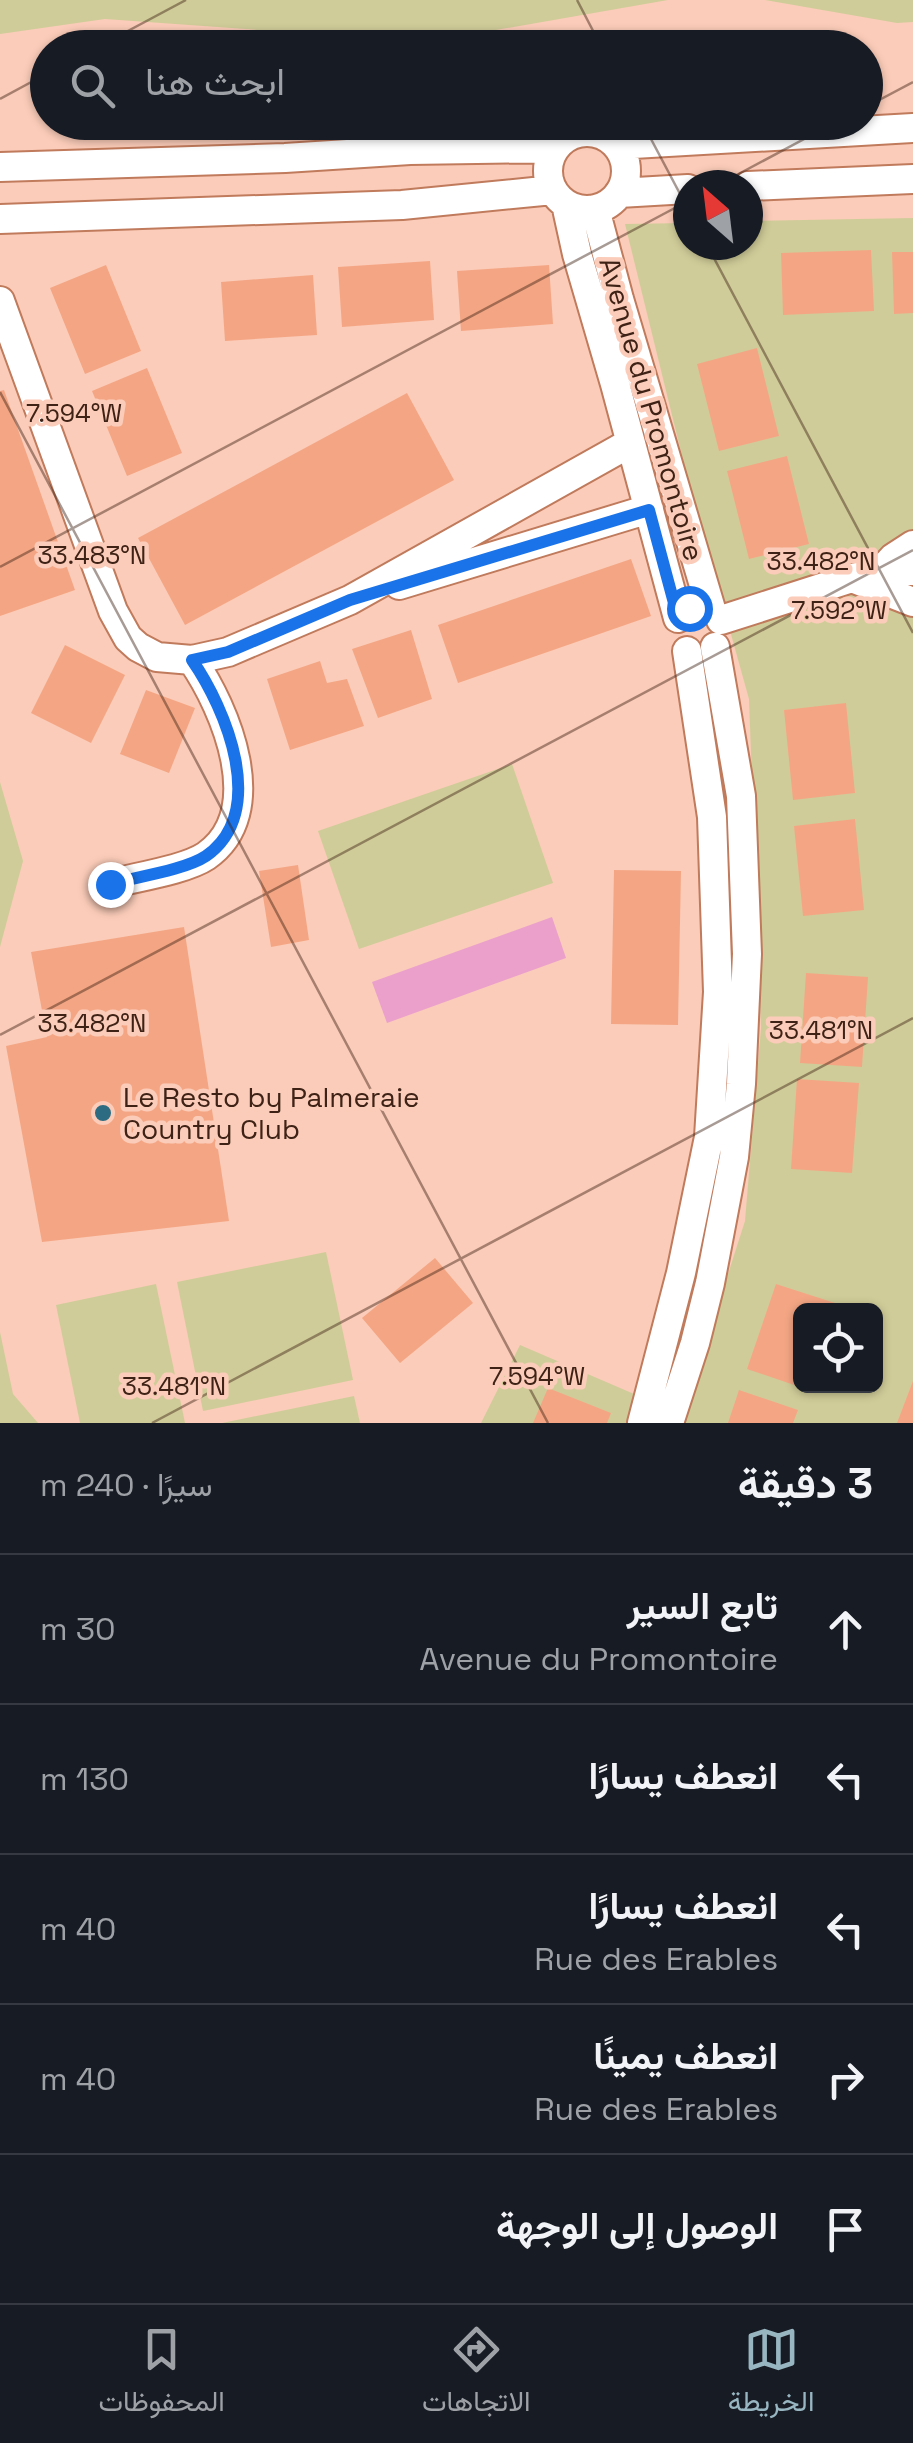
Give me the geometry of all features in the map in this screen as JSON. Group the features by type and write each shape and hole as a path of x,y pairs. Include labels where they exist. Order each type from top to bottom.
{"street":[{"path":"883,130 913,128"},
{"path":"565,140 556,148 548,165 549,183 576,208 673,192"},
{"path":"607,201 625,178 626,169 622,153 611,140"},
{"path":"616,145 703,140"},
{"path":"0,167 556,148"},
{"path":"763,185 913,179"},
{"path":"0,220 560,197"},
{"name":"Avenue du Promontoire","path":"560,197 678,618 677,640 708,632"},
{"name":"Avenue du Promontoire","path":"607,201 630,336 708,632 742,796 748,954 734,1157 710,1282 669,1423"},
{"path":"0,301 120,626 138,648 173,659 192,660 228,652 350,600 630,443"},
{"path":"350,600 649,510"},
{"path":"881,571 892,558 913,546"},
{"path":"708,632 852,578 881,571 913,571"},
{"path":"852,578 913,602"},
{"name":"Avenue du Promontoire","path":"642,1423 681,1273 709,1137 718,992 708,632"},
{"path":"110,884 195,862 210,854 226,836 236,811 238,780 224,716 211,687 192,660"}],"shaded area":[{"path":"0,0 668,0 496,30 259,30 105,19 0,34"},
{"path":"765,0 913,0 913,22 897,23"},
{"path":"913,218 913,1423 481,1423 520,1345 683,1415 745,1221 761,1028 749,699 687,476 625,224 673,223 673,260 763,260 763,221"},
{"path":"512,764 553,883 359,949 318,831"},
{"path":"0,782 23,861 0,947"},
{"path":"552,917 566,958 387,1023 372,982"},
{"path":"326,1252 353,1380 203,1411 177,1282"},
{"path":"156,1284 185,1423 80,1423 56,1305"},
{"path":"0,1332 13,1394 38,1423 0,1423"},
{"path":"354,1396 360,1423 222,1423"}],"building":[{"path":"871,250 874,311 783,315 781,253"},
{"path":"892,252 913,252 913,313 894,314"},
{"path":"430,261 434,320 342,327 338,267"},
{"path":"106,265 141,351 85,374 50,288"},
{"path":"549,265 553,324 461,331 457,271"},
{"path":"313,275 317,335 225,341 221,282"},
{"path":"757,348 779,436 719,451 697,364"},
{"path":"147,368 182,453 127,476 92,391"},
{"path":"4,390 75,590 0,616 0,391"},
{"path":"407,393 454,480 185,625 138,538"},
{"path":"787,456 809,544 749,559 727,471"},
{"path":"631,559 651,616 458,683 438,625"},
{"path":"411,630 432,699 378,718 352,649"},
{"path":"65,645 125,675 91,743 31,713"},
{"path":"320,661 327,683 347,679 364,726 290,750 267,679"},
{"path":"146,690 195,708 169,773 120,754"},
{"path":"846,703 855,793 793,800 784,710"},
{"path":"855,819 864,910 803,916 794,826"},
{"path":"298,865 309,940 271,947 259,871"},
{"path":"614,870 681,871 678,1025 611,1024"},
{"path":"184,927 229,1221 42,1242 6,1046 47,1037 31,952"},
{"path":"806,973 868,977 862,1067 800,1063"},
{"path":"797,1079 859,1083 852,1173 791,1169"},
{"path":"435,1258 473,1303 400,1363 362,1318"},
{"path":"776,1284 835,1303 793,1303 793,1385 747,1369"},
{"path":"913,1381 913,1423 897,1423"},
{"path":"548,1388 611,1413 607,1423 533,1423"},
{"path":"739,1390 798,1410 793,1423 728,1423"}],"place":[{"name":"Le Resto by Palmeraie Country Club","path":"103,1113"}],"route":[{"path":"110,884 195,862 210,854 226,836 236,811 238,780 224,716 211,687 192,660 228,652 350,600 649,510 678,618 689,608"}]}
